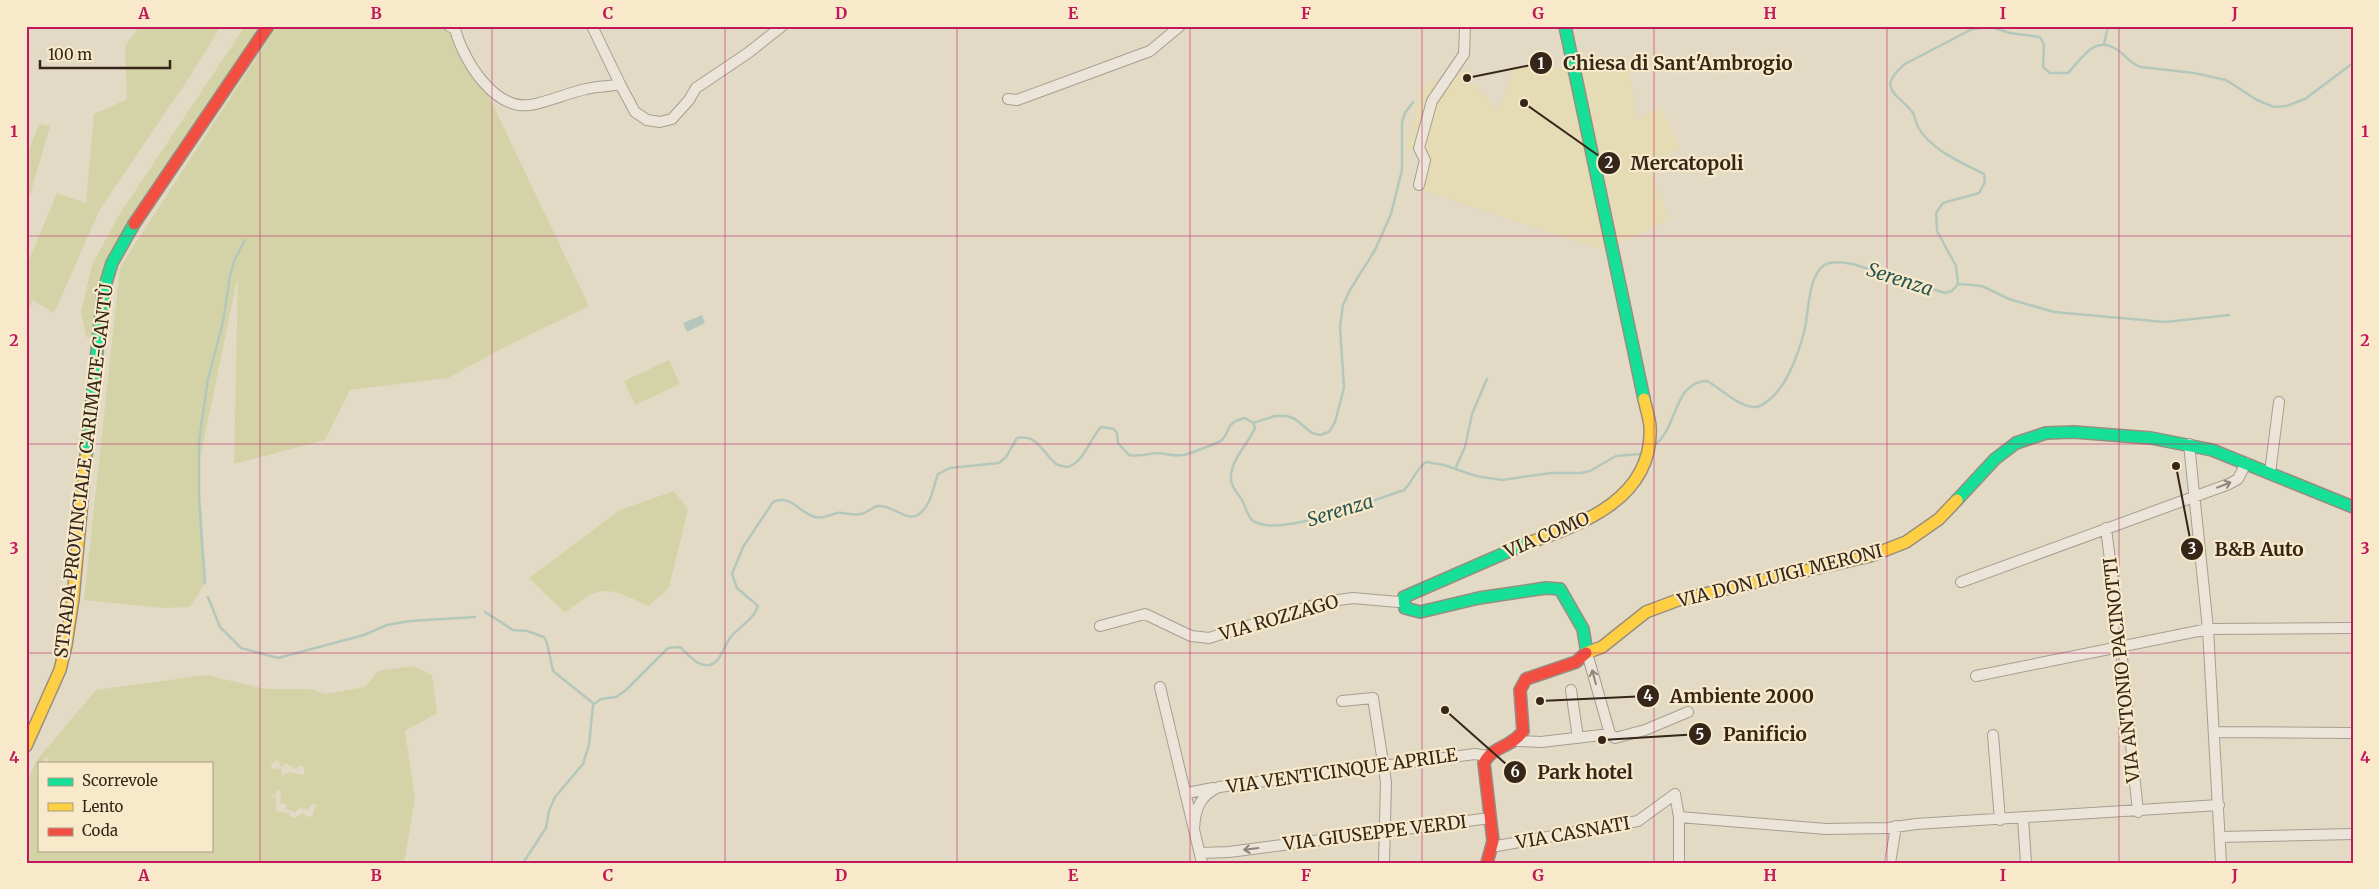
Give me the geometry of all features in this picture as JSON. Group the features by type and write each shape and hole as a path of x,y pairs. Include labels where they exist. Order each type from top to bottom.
{"street":[{"name":"STRADA PROVINCIALE CARIMATE-CANTÙ","path":"26,746 60,670 66,644 74,589 97,339 103,293 112,263 135,222 268,26"},
{"path":"592,26 635,112 646,120 660,122 672,119 689,100 696,88 748,53 782,26"},
{"path":"1008,99 1017,100 1150,51 1180,26"},
{"path":"1419,185 1425,160 1419,148 1432,102 1464,54 1465,26"},
{"name":"VIA COMO","path":"1404,599 1404,597 1509,550 1565,530 1600,513 1630,488 1646,458 1650,426 1565,26"},
{"path":"453,27 482,82 497,95 512,104 529,105 588,88 620,84"},
{"path":"2270,473 2279,402"},
{"name":"VIA DON LUIGI MERONI","path":"1518,741 1523,731 1520,690 1523,682 1530,676 1576,662 1587,653 1602,647 1646,612 1678,600 1870,556 1906,542 1939,520 1995,459 2016,443 2046,433 2074,432 2189,444 2246,463 2353,506"},
{"path":"2189,444 2208,629 2216,732 2221,863"},
{"path":"1961,582 2238,479 2246,463"},
{"name":"VIA ANTONIO PACINOTTI","path":"2106,528 2138,812"},
{"path":"1404,599 1405,608 1420,612 1479,598 1546,588 1560,589 1566,595 1587,636 1587,653 1610,734 1615,738 1644,730 1688,712"},
{"name":"VIA ROZZAGO","path":"1100,626 1145,614 1191,636 1208,638 1324,602 1353,598 1398,602 1404,599"},
{"path":"1976,676 2208,629 2353,628"},
{"path":"1160,687 1187,793 1201,858"},
{"path":"1570,690 1578,738"},
{"path":"1342,701 1373,698 1386,782 1384,863"},
{"path":"2216,732 2353,733"},
{"path":"1487,863 1493,841 1484,763 1486,756 1518,741 1541,742 1610,734"},
{"path":"1993,735 2000,820"},
{"name":"VIA VENTICINQUE APRILE","path":"1194,829 1195,816 1203,797 1219,787 1475,754 1486,756"},
{"path":"1187,793 1219,787"},
{"name":"VIA CASNATI","path":"1491,847 1638,821 1675,794 1679,817"},
{"path":"1679,863 1679,817 1826,829 1888,828 2219,805"},
{"name":"VIA GIUSEPPE VERDI","path":"1201,858 1229,852 1490,818"},
{"path":"2023,818 2026,863"},
{"path":"1890,863 1896,826"},
{"path":"2220,837 2353,834"}],"shaded area":[{"path":"1627,58 1637,119 1661,108 1681,148 1647,164 1670,220 1602,250 1414,187 1420,152 1407,149 1421,87 1461,69 1498,111 1515,67 1566,69"},
{"path":"702,315 705,323 687,332 683,323"}],"green space":[{"path":"140,26 221,26 189,78 100,209 54,313 32,300 26,323 26,267 57,193 86,203 94,114 127,99 125,46"},
{"path":"245,26 268,26 112,263 97,339 86,337 81,312 92,265 119,215"},
{"path":"277,26 442,26 456,33 482,82 589,306 503,348 448,378 350,390 325,440 234,464 238,275 199,464 205,583 190,607 162,608 84,600 120,267"},
{"path":"39,124 50,126 26,209 26,157"},
{"path":"669,360 680,384 635,405 624,381"},
{"path":"674,491 688,509 669,588 648,606 622,595 604,591 587,597 565,613 529,578 620,510"},
{"path":"413,666 432,675 437,713 405,731 415,798 404,863 393,863 389,860 384,863 26,863 26,785 36,761 96,690 206,675 266,689 311,689 325,694 365,687 378,671","holes":["278,760 281,767 286,763 295,769 300,766 304,767 304,775 289,772 282,776 281,769 272,768 271,764","276,790 281,792 280,803 286,804 286,809 295,812 300,808 307,810 312,804 321,805 315,806 312,816 308,817 303,813 295,818 291,817 289,813 276,811 276,798 270,796 276,795"]}],"waterway":[{"path":"2104,44 2108,26"},
{"name":"Serenza","path":"1653,446 1667,430 1687,389 1696,383 1707,381 1742,404 1754,407 1762,405 1776,393 1788,376 1800,346 1814,278 1826,264 1837,262 1853,264 1945,293 1952,291 1958,284 1956,266 1937,231 1936,213 1943,203 1979,193 1985,182 1984,174 1948,155 1931,142 1918,127 1913,113 1892,91 1890,86 1891,80 1905,64 1972,29 1991,27 2010,33 2040,37 2044,45 2043,67 2050,73 2068,73 2090,49 2103,45 2111,46 2138,66 2194,73 2226,80 2257,100 2274,107 2286,106 2305,99 2353,63"},
{"path":"1253,423 1275,416 1287,416 1295,419 1312,433 1320,435 1329,432 1335,422 1344,388 1340,327 1343,305 1375,250 1391,214 1402,170 1402,122 1405,113 1413,102"},
{"path":"205,583 199,499 199,441 208,379 223,322 230,276 234,261 245,240"},
{"path":"1959,284 1982,286 2009,299 2054,312 2165,322 2229,315"},
{"path":"1455,469 1465,447 1472,414 1487,379"},
{"name":"Serenza","path":"523,863 546,828 549,811 555,797 583,764 589,745 593,705 601,699 616,697 626,690 668,648 680,647 697,662 705,665 713,664 719,658 730,638 753,616 758,606 737,588 732,574 743,547 773,502 785,500 815,517 837,513 861,514 878,506 914,517 926,507 938,474 950,468 999,463 1006,457 1017,438 1030,439 1040,445 1056,464 1068,467 1079,460 1101,427 1114,429 1117,433 1118,443 1129,455 1139,456 1156,453 1180,455 1222,440 1234,422 1245,418 1253,423 1255,428 1234,463 1231,480 1252,520 1264,525 1303,522 1350,509 1404,490 1426,462 1444,465 1476,476 1502,480 1551,473 1581,473 1590,471 1616,456 1640,454"},
{"path":"208,597 220,627 241,648 278,658 364,635 387,625 410,621 475,617"},
{"path":"485,612 513,630 527,631 544,637 553,671 594,704"}],"traffic: fast":[{"path":"1565,26 1644,399"},
{"path":"86,457 103,293 112,263 134,224"},
{"path":"1957,500 1995,459 2016,443 2046,433 2074,432 2151,438 2212,450 2353,507"},
{"path":"1528,543 1404,597 1405,608 1420,612 1479,598 1546,588 1560,589 1583,629 1587,653"}],"traffic: slow":[{"path":"1528,543 1592,517 1628,490 1640,472 1648,451 1650,426 1644,399"},
{"path":"26,746 60,670 66,645 73,599 86,457"},
{"path":"1586,653 1602,647 1646,612 1678,600 1870,556 1906,542 1939,519 1957,500"}],"traffic: jam":[{"path":"134,224 268,26"},
{"path":"1487,863 1493,841 1484,763 1492,753 1514,740 1523,731 1520,690 1526,679 1576,662 1586,653"}],"place":[{"name":"Chiesa di Sant'Ambrogio","path":"1467,78"},
{"name":"Mercatopoli","path":"1524,103"},
{"name":"B&B Auto","path":"2176,466"},
{"name":"Ambiente 2000","path":"1540,701"},
{"name":"Park hotel","path":"1445,710"},
{"name":"Panificio","path":"1602,740"}]}
